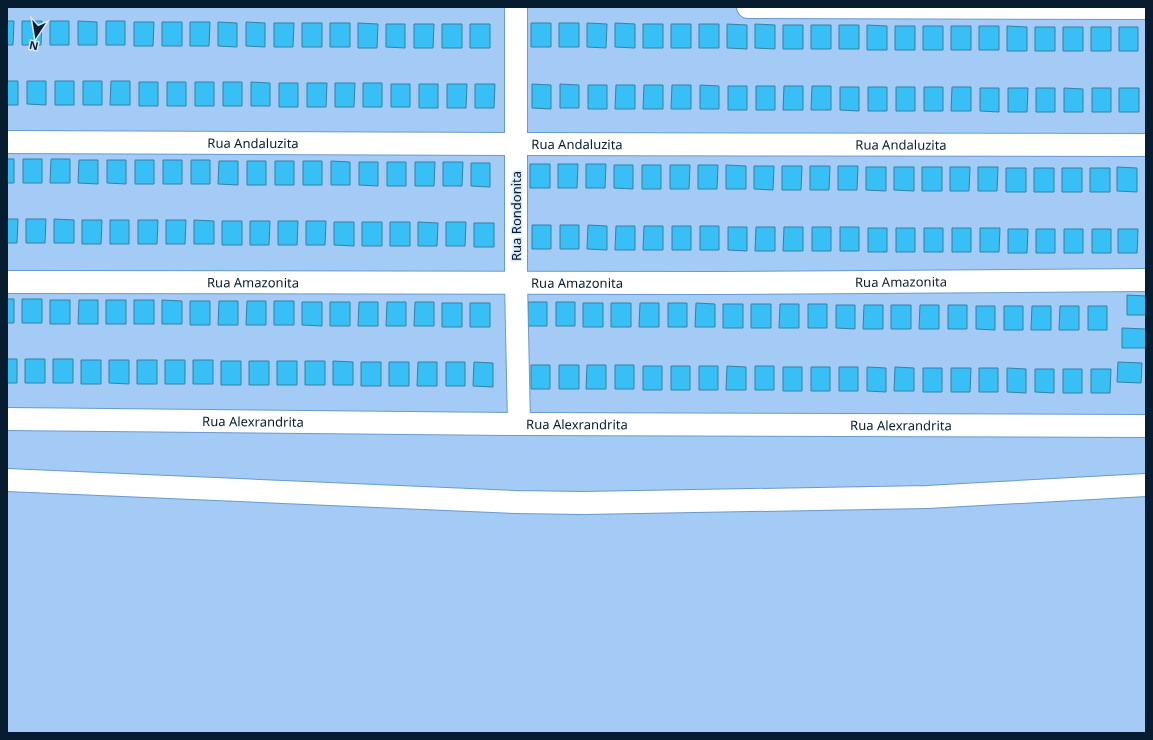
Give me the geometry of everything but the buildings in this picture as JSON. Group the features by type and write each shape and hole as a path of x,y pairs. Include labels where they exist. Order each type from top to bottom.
{"street":[{"name":"Rua Rondonita","path":"516,7 516,283 520,424"},
{"path":"748,7 1146,8"},
{"name":"Rua Andaluzita","path":"7,142 1146,144"},
{"name":"Rua Amazonita","path":"7,282 711,283 1146,280"},
{"name":"Rua Alexrandrita","path":"7,419 520,424 1146,426"},
{"path":"7,480 507,501 576,502 927,497 1146,485"}]}
